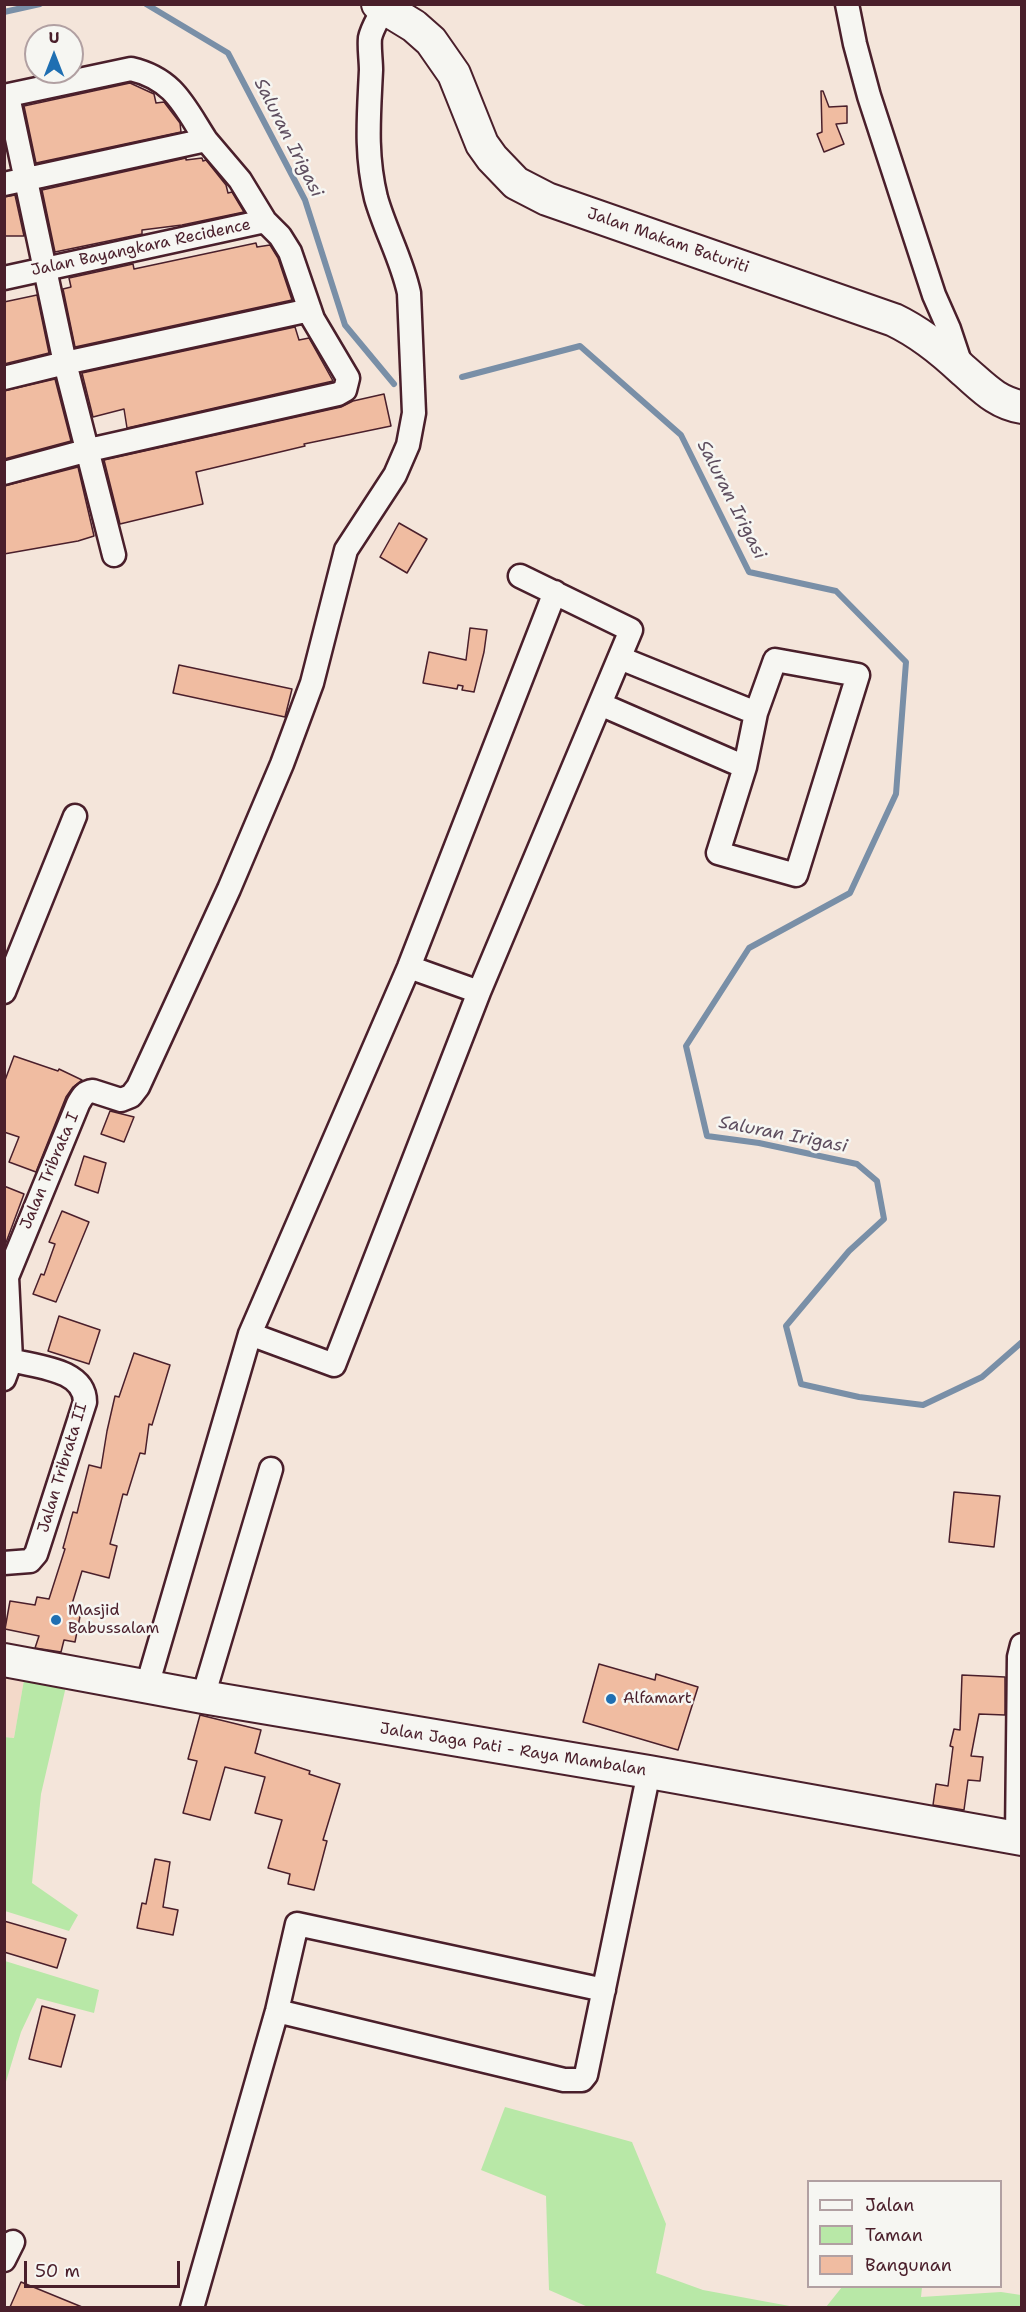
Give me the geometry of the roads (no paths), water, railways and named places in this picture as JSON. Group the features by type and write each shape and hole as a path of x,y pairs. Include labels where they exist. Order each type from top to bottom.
{"street":[{"path":"847,4 869,96 934,295 950,329 963,369"},
{"name":"Jalan Makam Baturiti","path":"380,7 414,26 445,58 454,74 482,144 503,171 524,187 547,199 894,320 908,327 963,369 998,400 1022,407"},
{"name":"Jalan Tribrata I","path":"8,1369 8,1261 83,1095 93,1091 117,1100 125,1100 138,1087 282,764 307,698 346,550 395,475 403,460 413,429 410,292 404,270 376,198 368,143 368,103 372,58 370,39 380,7"},
{"path":"114,555 65,363 27,179 6,96 131,69 150,73 177,95 206,140 240,180 265,221"},
{"path":"4,184 206,140"},
{"name":"Jalan Bayangkara Recidence","path":"4,278 265,221 280,236 290,252 310,310 348,378 345,390 338,394 88,450"},
{"path":"4,378 310,310"},
{"path":"4,473 88,450"},
{"path":"250,1334 334,1365 479,992 631,630 520,576"},
{"path":"147,1686 250,1334 409,968 555,592"},
{"path":"620,658 756,713"},
{"path":"775,660 858,675 796,875 718,853 745,767 756,713 775,660"},
{"path":"600,704 745,767"},
{"path":"4,992 75,816"},
{"path":"409,968 479,992"},
{"name":"Jalan Tribrata II","path":"4,1563 30,1561 36,1554 85,1402 81,1385 71,1376 8,1369"},
{"path":"203,1697 271,1469"},
{"path":"1019,1839 1019,1657 1022,1645"},
{"name":"Jalan Jaga Pati - Raya Mambalan","path":"4,1660 203,1697 649,1772 1019,1839"},
{"path":"277,2011 574,2082 582,2080 586,2075 649,1772"},
{"path":"192,2307 277,2011 297,1924 604,1990"}],"waterway":[{"name":"Saluran Irigasi","path":"4,12 40,4"},
{"name":"Saluran Irigasi","path":"146,4 228,53 305,200 345,325 394,384"},
{"name":"Saluran Irigasi","path":"462,377 580,346 681,435 749,572 836,591 906,662 896,794 850,893 749,948 686,1046 707,1136 759,1143 857,1164 877,1181 884,1219 849,1251 786,1326 801,1384 859,1397 923,1405 982,1377 1022,1342"}],"place":[{"name":"Masjid Babussalam","path":"56,1620"},
{"name":"Alfamart","path":"611,1699"}]}
